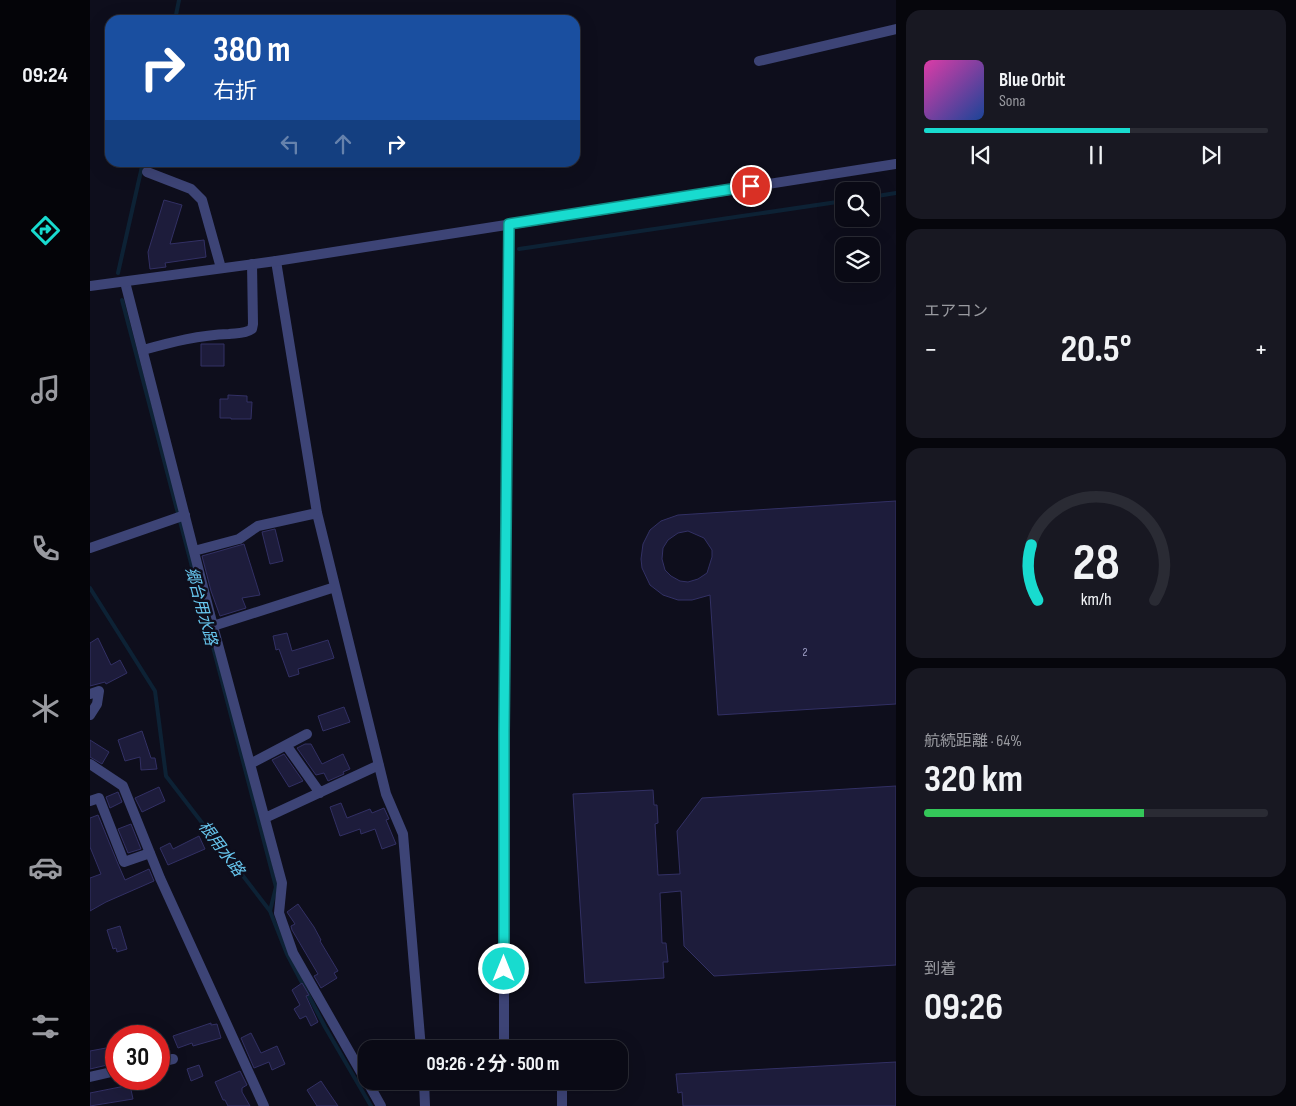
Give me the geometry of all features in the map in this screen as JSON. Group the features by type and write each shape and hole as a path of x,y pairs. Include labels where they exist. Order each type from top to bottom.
{"street":[{"path":"759,61 896,29"},
{"path":"90,286 276,261 896,164"},
{"path":"147,172 191,190 202,200 221,268"},
{"path":"504,1040 504,732 509,224"},
{"path":"276,261 317,513 386,794 403,834 421,1040"},
{"path":"143,350 182,339 248,332 252,329 252,264"},
{"path":"125,282 143,350 181,516 194,551 282,883 279,913 293,953 358,1067"},
{"path":"194,551 239,539 258,526 317,513"},
{"path":"90,548 181,516"},
{"path":"213,626 335,587"},
{"path":"90,694 100,691 97,704 90,715"},
{"path":"250,764 307,734"},
{"path":"286,745 320,793"},
{"path":"90,764 123,786 150,853 264,1106"},
{"path":"264,818 379,765"},
{"path":"90,801 99,798 124,862 150,853"},
{"path":"90,1077 105,1074"},
{"path":"371,1090 381,1106"},
{"path":"425,1090 426,1106"},
{"path":"562,1090 562,1106"}],"building":[{"path":"164,200 182,205 170,244 204,240 206,257 165,263 166,267 150,269 148,252"},
{"path":"201,344 224,344 224,366 201,366"},
{"path":"228,395 247,396 247,402 252,402 251,419 220,418 220,399 228,399"},
{"path":"896,501 896,704 718,715 710,595 692,600 678,600 663,595 650,585 642,568 643,544 650,530 661,521 678,515","holes":["688,531 704,538 712,550 707,573 698,579 688,582 680,581 665,570 662,559 663,548 668,540 678,533"]},
{"path":"275,529 283,561 270,564 262,532"},
{"path":"244,544 260,595 242,598 246,608 220,616 202,556"},
{"path":"287,633 292,651 328,640 334,658 298,669 299,674 289,677 279,649 276,650 273,636"},
{"path":"98,638 111,665 120,660 127,673 106,684 105,682 90,686 90,643"},
{"path":"344,707 350,722 323,731 318,716"},
{"path":"142,731 151,758 155,758 157,769 141,770 140,757 125,761 118,740"},
{"path":"90,740 109,752 102,764 90,757"},
{"path":"305,744 311,744 322,764 343,754 350,769 343,772 344,774 328,781 324,773 316,775 297,748"},
{"path":"284,754 303,781 289,787 272,760"},
{"path":"896,786 896,965 714,976 684,946 681,891 660,893 662,943 666,943 668,962 663,962 664,978 585,983 573,794 653,790 654,805 657,805 658,823 655,824 658,875 680,874 677,831 702,798"},
{"path":"159,787 165,801 142,812 135,798"},
{"path":"118,792 122,802 110,808 106,797"},
{"path":"341,803 347,818 370,809 372,813 384,808 389,819 386,820 396,844 382,849 375,829 361,834 360,829 340,836 330,807"},
{"path":"98,815 125,880 149,869 154,881 90,911 90,878 101,874 90,847 90,818"},
{"path":"131,824 141,849 128,853 118,829"},
{"path":"199,836 205,849 168,865 160,848 170,843 173,849"},
{"path":"298,904 314,927 338,971 334,973 337,978 321,988 314,976 318,974 292,930 291,926 295,924 287,912"},
{"path":"120,926 127,949 117,952 116,948 113,949 107,930"},
{"path":"302,983 309,995 306,996 318,1022 311,1026 306,1016 300,1019 294,1009 300,1005 292,990"},
{"path":"211,1023 211,1025 217,1024 221,1038 193,1046 192,1043 178,1048 173,1036"},
{"path":"251,1033 261,1053 277,1046 285,1064 272,1070 269,1062 254,1068 241,1038"},
{"path":"105,1048 105,1066 90,1069 90,1051"},
{"path":"896,1062 896,1106 683,1106 682,1092 678,1093 676,1074"},
{"path":"199,1065 203,1076 191,1081 187,1069"},
{"path":"240,1071 247,1085 242,1088 242,1092 250,1106 228,1106 225,1100 223,1100 215,1082"},
{"path":"321,1081 338,1106 317,1106 307,1090"},
{"path":"105,1090 131,1090 133,1099 90,1106 90,1093"}],"waterway":[{"name":"郷台用水路","path":"176,15 179,0"},
{"name":"郷台用水路","path":"118,273 142,167"},
{"path":"880,196 896,193"},
{"path":"519,249 835,202"},
{"name":"郷台用水路","path":"122,300 276,887 270,911"},
{"name":"根用水路","path":"90,588 155,691 166,776 270,911 287,954 325,1027 371,1106"}],"route":[{"path":"504,969 504,732 509,224 751,186"}]}
